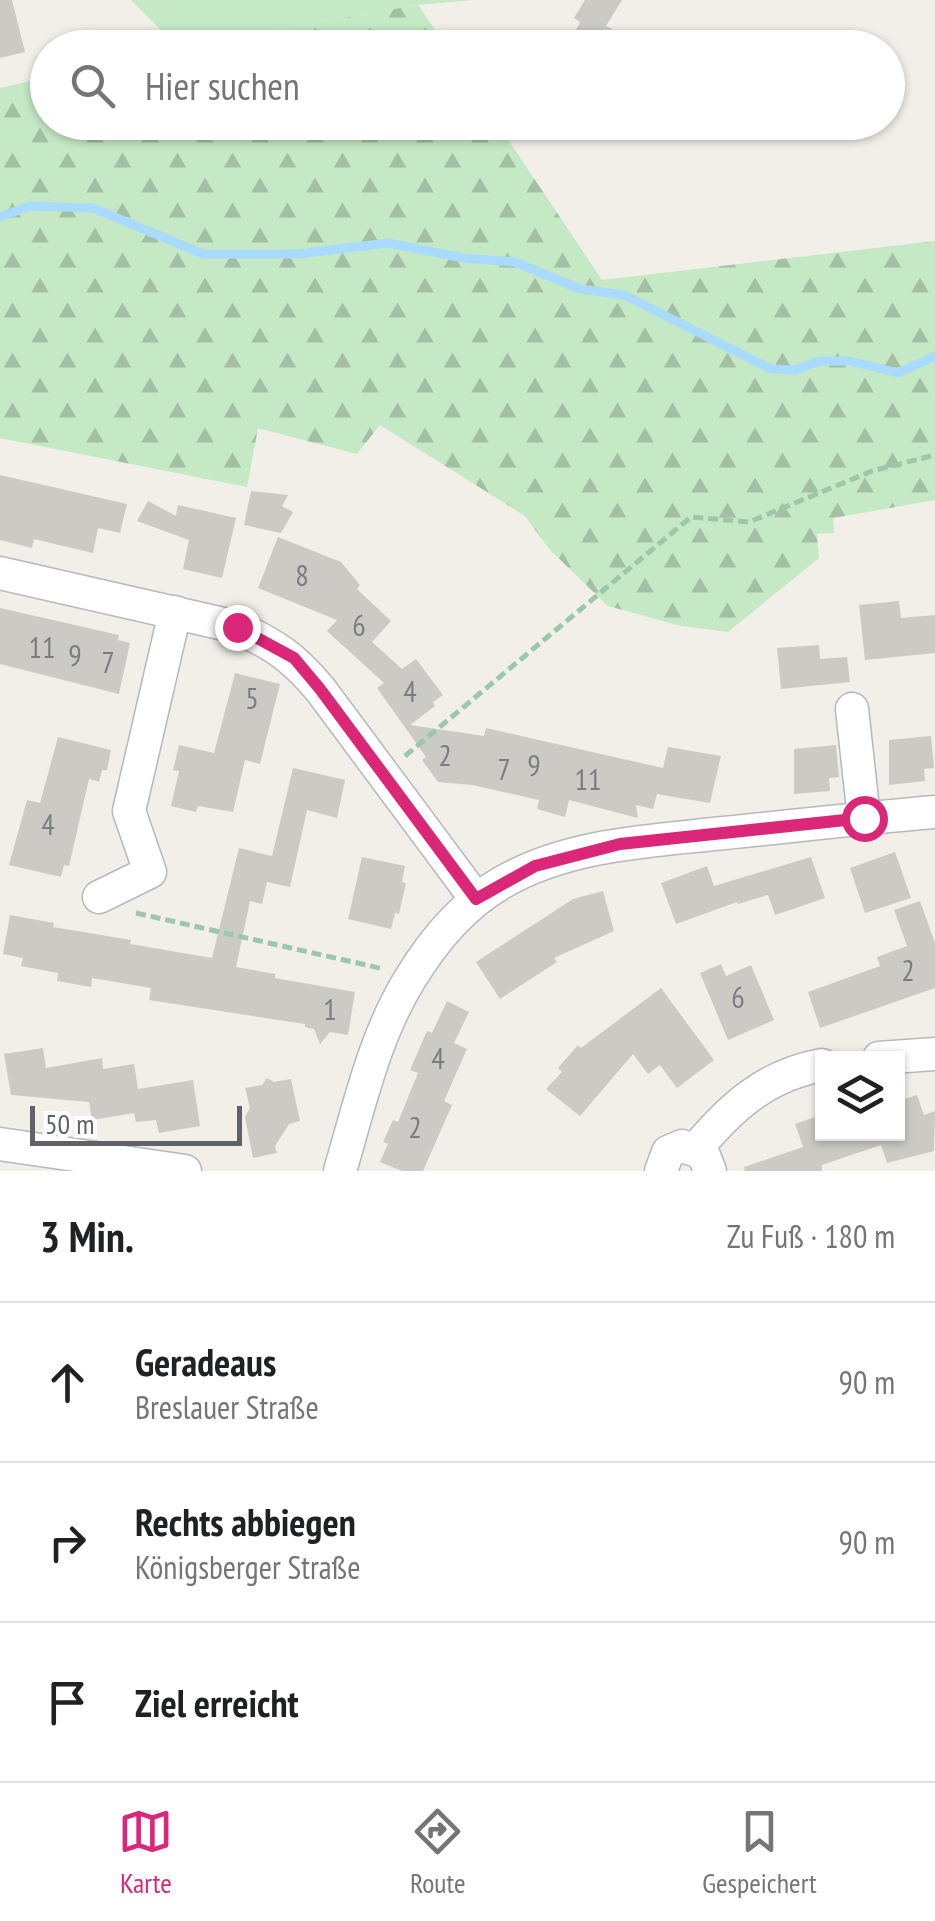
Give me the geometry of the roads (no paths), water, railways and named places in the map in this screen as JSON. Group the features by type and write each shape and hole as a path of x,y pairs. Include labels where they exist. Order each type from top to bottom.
{"street":[{"path":"0,573 237,627 294,658 476,899"},
{"path":"99,897 150,872 129,811 176,612"},
{"path":"852,709 864,818"},
{"path":"340,1171 389,1019 408,981 438,938 476,899 535,866 620,844 935,812"},
{"path":"905,1056 935,1054"},
{"path":"660,1171 663,1158 674,1148 703,1160 741,1101 770,1081 815,1067"},
{"path":"0,1144 185,1171"}],"waterway":[{"path":"0,217 30,206 93,208 203,254 298,254 388,243 463,258 515,262 580,289 624,295 771,369 795,370 820,361 850,361 898,373 935,356"}]}
